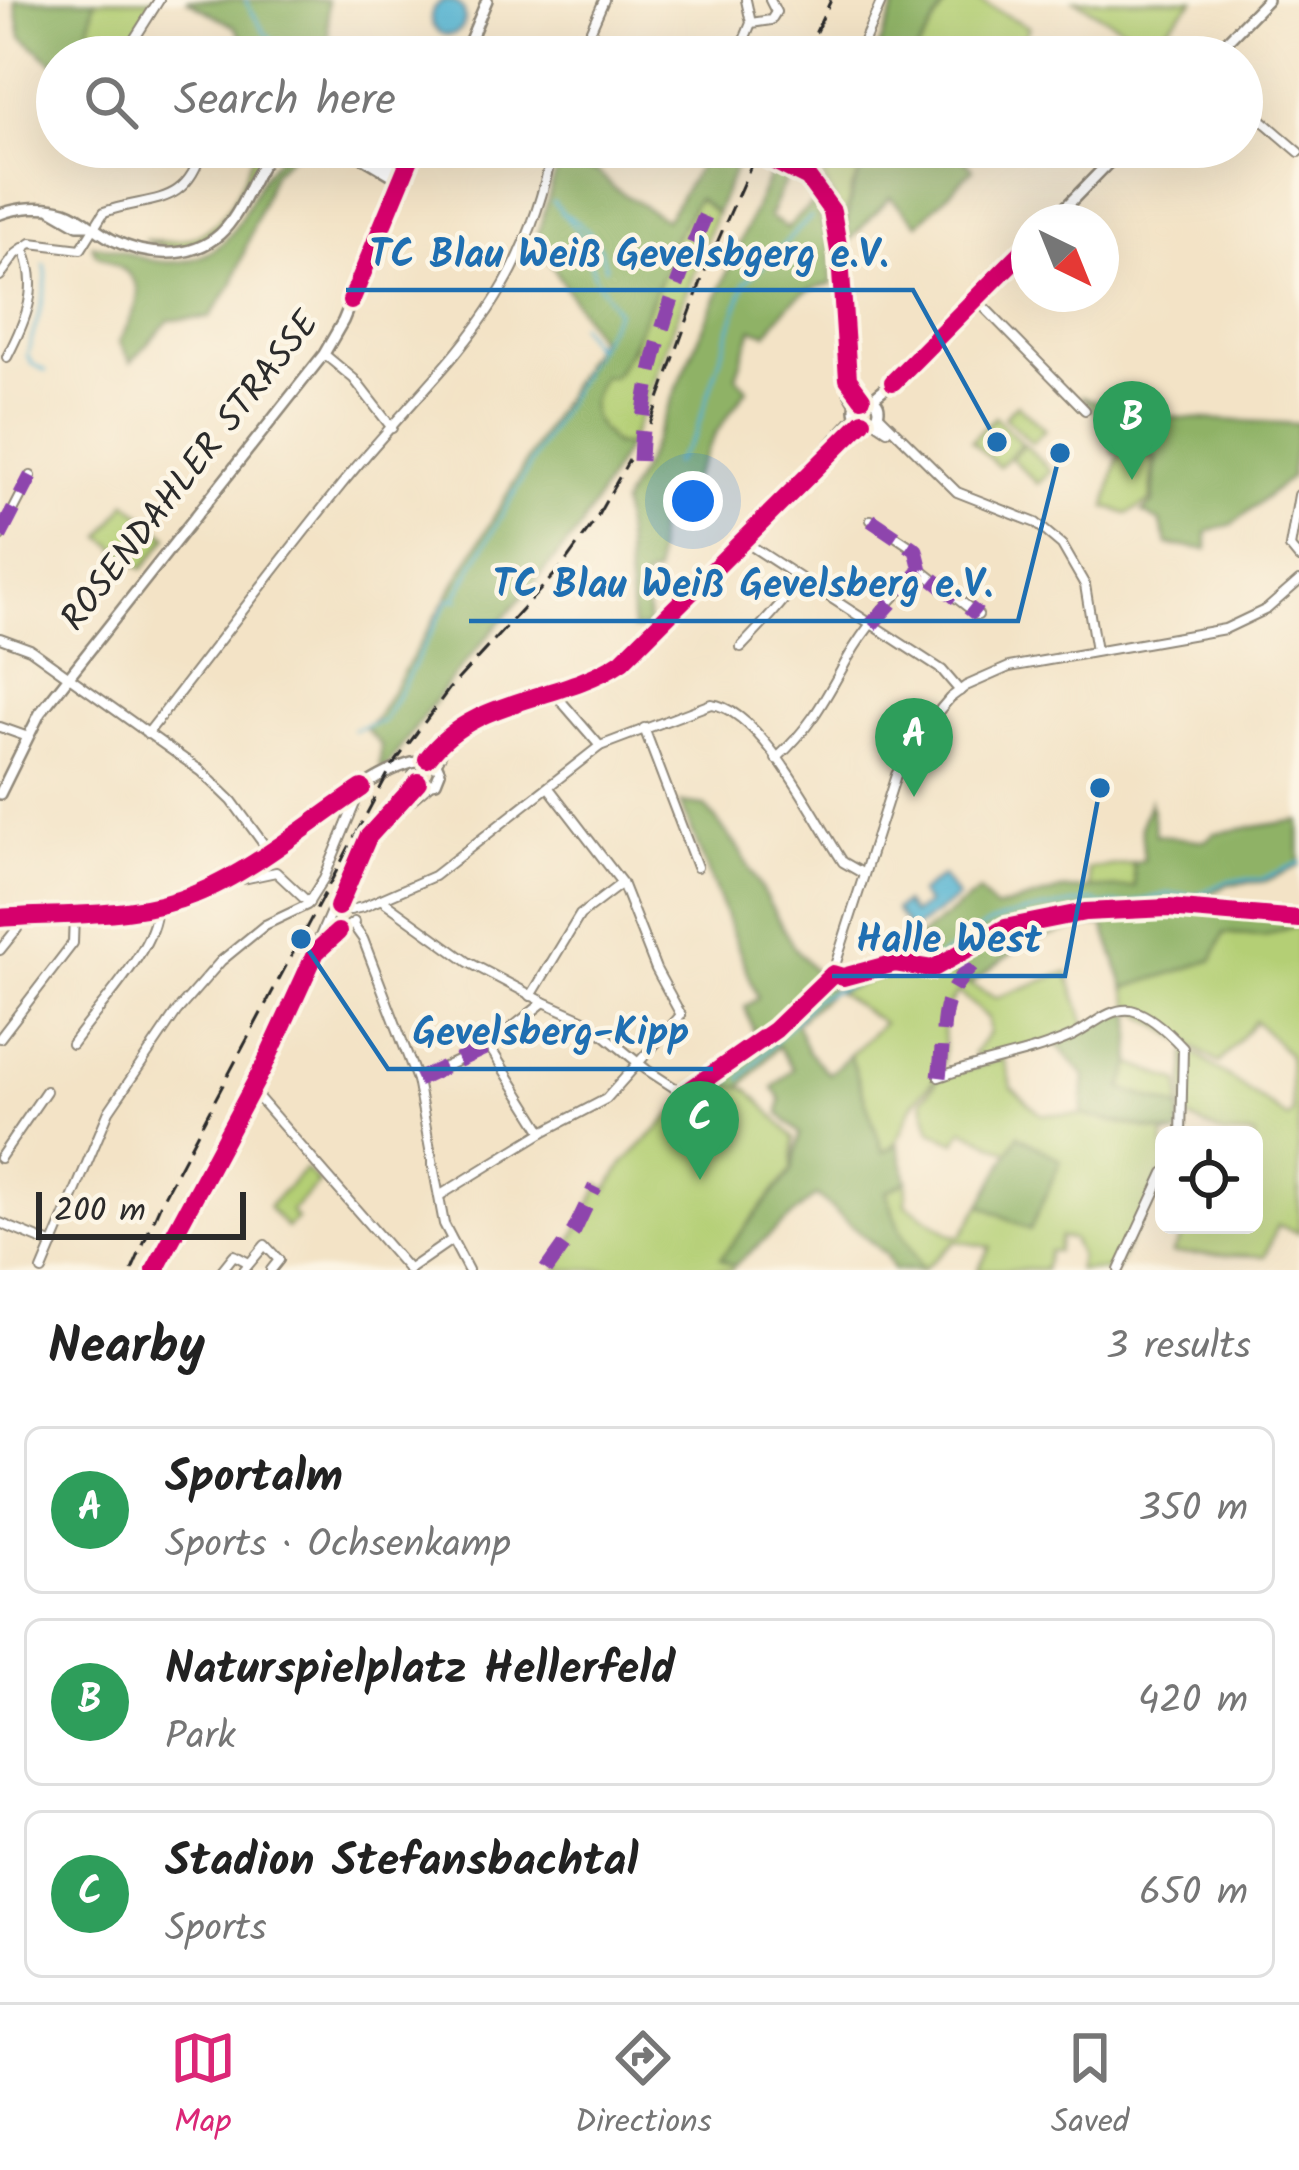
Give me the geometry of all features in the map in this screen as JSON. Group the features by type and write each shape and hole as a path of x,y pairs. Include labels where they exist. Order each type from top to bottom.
{"main road":[{"path":"472,36 487,0"},
{"path":"1231,36 1267,0"},
{"path":"0,214 20,208 52,210 78,225 165,254 208,243 231,222 259,168"},
{"path":"390,168 404,177"},
{"name":"ROSENDAHLER STRASSE","path":"0,794 40,713 68,675 324,355 344,321 408,168"},
{"path":"1069,204 1104,168"},
{"path":"420,780 448,737 486,713 590,680 622,662 1011,263"},
{"path":"0,918 156,905 196,894 362,788 429,761"},
{"path":"400,769 420,780 440,777 429,761"}],"street":[{"path":"136,36 159,0"},
{"path":"588,36 604,0"},
{"path":"745,36 751,23 746,0"},
{"path":"751,23 771,20 776,12 770,0"},
{"path":"866,36 882,0"},
{"path":"1263,121 1299,152"},
{"path":"0,276 23,248 39,242 76,250 88,241 104,212 166,198 194,168"},
{"path":"147,734 340,486 450,364 505,288 538,213 548,168"},
{"path":"788,168 808,178 825,198 837,229 848,380 867,410 957,492 1036,523 1062,545 1085,584 1096,651"},
{"path":"808,178 812,168"},
{"path":"7,357 26,320 32,287 23,248"},
{"path":"976,299 1085,410"},
{"path":"324,355 354,379 392,428"},
{"path":"0,536 31,476"},
{"path":"1299,495 1290,547 1299,558"},
{"path":"872,520 916,550 921,570 978,615"},
{"path":"742,540 942,670 960,691"},
{"path":"776,759 821,710 871,625 921,570"},
{"path":"741,647 781,607 799,580"},
{"path":"382,900 452,951 544,1003 587,1021 684,1094 776,1030 833,974 896,775 930,719 960,691 1009,667 1228,628 1267,609 1299,580"},
{"path":"0,638 30,650 68,675 216,785 268,850"},
{"path":"558,690 600,746"},
{"path":"155,1270 250,1089 316,952 329,914 348,914 450,867 600,746 711,704 725,706 754,728 843,862 864,874"},
{"path":"0,728 28,737"},
{"path":"644,728 697,867"},
{"path":"420,780 368,837 346,884 348,914 417,1080 450,1241 468,1270"},
{"path":"42,1270 109,1111 177,1011 220,962 265,926 310,903 362,788"},
{"path":"440,1196 543,1132 596,1107 681,1015 656,969 622,883 549,788"},
{"path":"230,876 243,879 276,872 310,903"},
{"path":"531,996 580,915 622,883"},
{"path":"72,1045 147,946 157,922 156,905"},
{"path":"833,974 898,964 932,969 1005,928 1085,912 1168,908 1299,919"},
{"path":"0,1038 74,943 74,914"},
{"path":"316,952 341,932 348,914"},
{"path":"0,950 21,916"},
{"path":"328,922 365,947"},
{"path":"417,1080 489,1046 544,1003"},
{"path":"939,1077 1030,1052 1118,1011 1133,1010 1183,1048 1181,1126"},
{"path":"489,1046 543,1132"},
{"path":"250,1089 409,1270 450,1241"},
{"path":"0,1158 46,1091"},
{"path":"1119,1270 1155,1192"},
{"path":"0,1223 53,1245"},
{"path":"221,1270 234,1255 247,1266 259,1249 268,1246 279,1262 271,1270"}],"green space":[{"path":"15,0 95,0 88,36 36,36 36,48 21,36"},
{"path":"95,0 156,0 133,36 88,36"},
{"path":"186,0 327,0 329,36 241,36 235,27"},
{"path":"898,0 948,0 927,36 883,36"},
{"path":"948,0 977,0 1029,27 1025,36 927,36"},
{"path":"1075,0 1194,0 1159,36 1137,36"},
{"path":"247,168 255,168 223,223 209,238 192,247 170,249 144,240 169,242 206,231 230,206"},
{"path":"270,168 278,168 232,285 209,318 169,320 131,362 119,342 134,311 138,289 126,272 96,254 92,245 163,262 200,257 233,231"},
{"path":"557,168 597,171 614,188 666,220 698,168 735,168 716,213 698,198 665,254 669,262 629,350 613,377 602,376 592,413 614,445 628,445 580,529 448,683 385,769 380,767 381,745 365,728 376,719 598,339 536,240"},
{"path":"829,168 862,168 851,190 845,221 823,177"},
{"path":"862,168 973,169 918,224 890,197 849,241 849,204"},
{"path":"772,169 787,177 769,217 787,228 814,202 830,245 832,284 801,295 767,333 752,329 736,376 747,389 716,433 690,483 668,500 657,520 656,574 645,577 649,627 633,629 622,504 645,462"},
{"path":"698,198 716,213 634,432 628,445 615,445 592,420 589,404 602,376 633,349 643,315 669,262 665,255"},
{"path":"1083,397 1143,416 1299,424 1291,477 1233,524 1207,532 1207,549 1168,545 1160,522 1142,512 1153,503 1156,456 1114,453 1103,422"},
{"path":"1017,404 1045,430 1032,443 1004,417"},
{"path":"995,417 1022,443 999,467 971,441"},
{"path":"1024,444 1051,471 1038,484 1011,458"},
{"path":"1118,457 1153,459 1150,502 1127,514 1106,507"},
{"path":"127,502 168,537 143,569 102,537"},
{"path":"1150,801 1156,835 1205,841 1215,833 1299,820 1299,866 1265,881 1228,884 1189,906 1299,920 1299,924 1265,936 1224,933 1213,960 1125,988 1103,924 1031,943 969,985 946,971 895,970 837,992 835,985 876,969 979,892 995,909 1061,890 1135,887 1133,863 1144,860 1141,826"},
{"path":"681,803 705,806 737,846 793,946 832,991 796,1023 808,1052 829,1074 850,1055 883,1152 898,1144 907,1181 886,1192 900,1231 922,1270 893,1270 886,1255 816,1195 734,1266 720,1258 792,1171 800,1134 779,1113 781,1099 773,1088 793,1069 778,1046 741,1087 723,1085 703,1102 696,1098 760,1050 745,1007 758,998"},
{"path":"1133,863 1136,887 1091,892 1088,869"},
{"path":"1299,924 1299,1233 1278,1225 1265,1256 1172,1253 1184,1234 1263,1234 1263,1126 1206,1126 1184,1116 1186,1053 1191,1051 1288,1118 1293,1113 1289,1055 1255,1021 1219,1063 1132,1009 1125,988 1213,960 1223,933 1265,936"},
{"path":"903,969 925,974 945,971 996,998 1067,972 1086,1026 1030,1049 981,1060 974,1053 989,1033 988,1018 958,992 943,1021 940,1071 913,1104 895,1143 883,1153 850,1055 883,1023 837,992"},
{"path":"1118,1013 1133,1014 1131,1064 1122,1089 1180,1108 1179,1126 1155,1126 1155,1130 1082,1115 1085,1076 1056,1044"},
{"path":"1004,1058 1012,1088 1041,1114 1082,1115 1155,1131 1155,1187 1116,1270 1078,1270 1080,1256 1072,1239 1060,1237 1057,1251 1049,1251 1044,1270 977,1270 990,1247 956,1241 922,1270 900,1231 886,1191 907,1181 906,1204 951,1235 961,1236 981,1205 1029,1229 1018,1136 1009,1152 963,1129 956,1142 931,1131 922,1100 939,1078"},
{"path":"1131,1064 1180,1082 1180,1108 1122,1089"},
{"path":"723,1085 748,1089 794,1138 792,1170 721,1257 734,1266 731,1270 557,1270 600,1185 607,1190 624,1163 686,1101 700,1106"},
{"path":"1018,1135 1061,1160 1030,1230 981,1205"},
{"path":"305,1169 319,1183 291,1211 297,1219 287,1228 268,1207"}],"water":[{"path":"448,1 460,6 465,18 460,30 448,35 436,30 431,18 436,6"},
{"path":"942,876 958,898 911,931 895,910 904,903 912,914 927,904 919,893"}],"waterway":[{"path":"245,0 268,36"},
{"path":"455,598 617,311 595,277 583,238 553,201"},
{"path":"561,213 591,234 606,268"},
{"path":"674,463 695,435 745,283 811,217"},
{"path":"28,352 44,293 44,264"},
{"path":"579,325 595,348"},
{"path":"27,355 32,364 46,371"},
{"path":"354,730 384,721 449,599 459,600"},
{"path":"741,1079 815,998 893,969 903,959 941,956 1001,919 1093,901 1130,904 1167,894 1196,895 1230,880 1262,879 1299,863"},
{"path":"724,1082 733,1079"}],"railway":[{"path":"814,36 831,0"},
{"path":"650,424 706,268 750,168"},
{"path":"132,1270 164,1196 391,768 449,689 564,564 629,460"}],"marked path":[{"path":"640,461 653,362 709,207"},
{"path":"0,536 31,476"},
{"path":"871,520 916,550 921,570 978,615"},
{"path":"871,625 921,570"},
{"path":"939,1077 949,998 983,955"},
{"path":"417,1080 489,1046"},
{"path":"546,1270 574,1231 595,1187"}],"cycle path":[{"path":"351,301 406,168"},
{"path":"788,168 808,178 832,211 840,257 848,379 862,398"},
{"path":"893,382 1011,263"},
{"path":"427,759 469,723 598,675 622,661 863,421"},
{"path":"338,907 368,837 418,782"},
{"path":"0,918 124,911 195,894 259,860 362,788"},
{"path":"684,1094 775,1030 833,974 843,977 895,963 932,969 1005,928 1085,912 1168,908 1299,919"},
{"path":"155,1270 264,1066 316,952 338,932"}],"place":[{"name":"TC Blau Weiß Gevelsbgerg e.V.","path":"997,442"},
{"name":"TC Blau Weiß Gevelsberg e.V.","path":"1060,453"},
{"name":"Naturspielplatz Hellerfeld","path":"1132,480"},
{"name":"Halle West","path":"1100,788"},
{"name":"Sportalm","path":"914,797"},
{"name":"Gevelsberg-Kipp","path":"301,939"},
{"name":"Stadion Stefansbachtal","path":"700,1180"}]}
